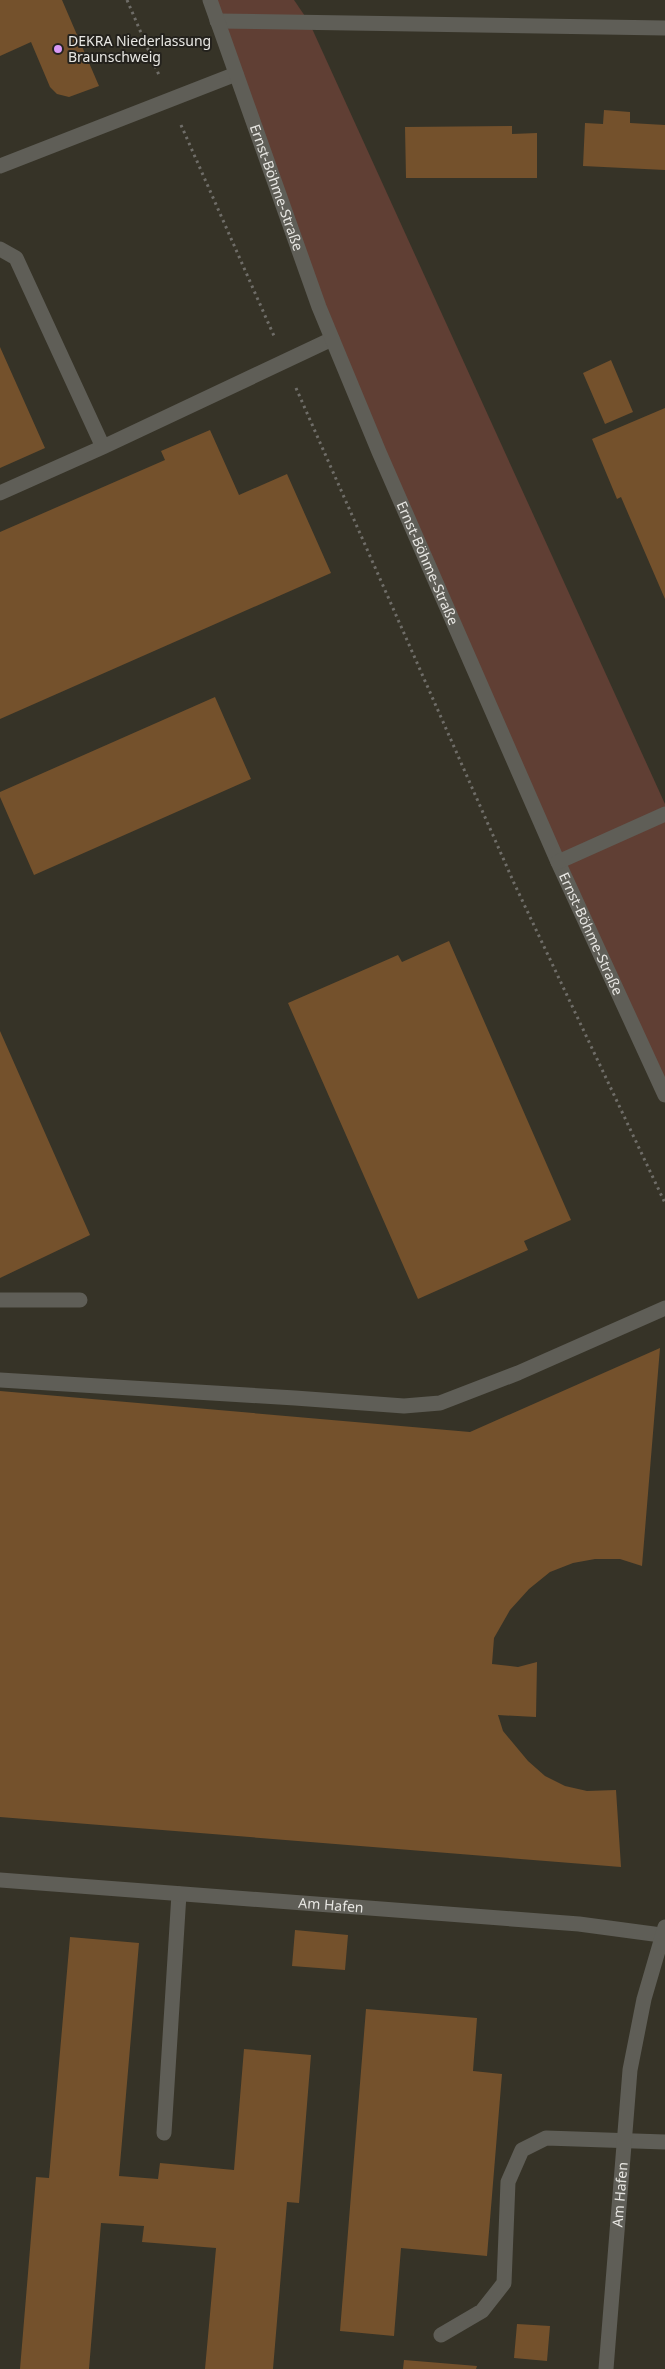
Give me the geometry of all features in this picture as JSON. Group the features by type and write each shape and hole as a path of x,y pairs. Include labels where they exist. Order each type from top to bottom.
{"street":[{"name":"Ernst-Böhme-Straße","path":"202,0 217,21"},
{"name":"Ernst-Böhme-Straße","path":"211,0 332,339 379,452 558,862 665,1095"},
{"path":"217,21 665,28"},
{"path":"0,166 236,74"},
{"path":"0,250 16,258 103,447"},
{"path":"0,493 103,447 332,339"},
{"path":"558,862 665,814"},
{"path":"0,1300 80,1300"},
{"path":"0,1380 404,1406 440,1403 518,1373 665,1308"},
{"name":"Am Hafen","path":"0,1880 663,1931 644,1999 630,2070 606,2369"},
{"path":"164,2132 179,1894"},
{"path":"440,2335 482,2311 504,2283 508,2182 522,2150 546,2138 624,2139 665,2142"}],"path":[{"path":"127,0 514,883 665,1203"}],"shaded area":[{"path":"0,0 665,0 665,2369 0,2369"},
{"path":"212,0 294,0 309,22 665,804 665,1092 332,339"}],"building":[{"name":"DEKRA Niederlassung Braunschweig","path":"0,0 62,0 99,86 69,97 57,94 50,87 31,42 0,56"},
{"path":"604,110 630,112 630,123 665,125 665,170 583,166 585,123 603,124"},
{"path":"512,126 512,134 537,133 537,178 406,178 405,127"},
{"path":"0,347 45,448 0,468"},
{"path":"611,360 633,412 605,424 583,373"},
{"path":"665,408 665,599 621,497 617,499 592,439"},
{"path":"210,430 239,495 287,474 331,573 0,719 0,532 165,460 161,451"},
{"path":"215,697 251,779 34,875 0,797 0,792"},
{"path":"449,941 571,1220 524,1241 528,1250 418,1299 288,1003 398,955 402,962"},
{"path":"0,1031 90,1235 0,1278"},
{"path":"660,1348 642,1566 620,1559 595,1559 573,1563 550,1572 529,1589 510,1610 494,1638 492,1664 518,1667 537,1662 536,1717 498,1715 503,1731 528,1761 545,1776 565,1786 587,1791 616,1790 621,1867 0,1817 0,1391 470,1432"},
{"path":"295,1930 348,1935 345,1970 292,1966"},
{"path":"70,1937 139,1943 119,2176 158,2179 160,2163 234,2170 244,2049 311,2055 299,2203 287,2202 273,2369 205,2369 216,2248 142,2242 144,2226 101,2223 89,2369 20,2369 36,2177 49,2178"},
{"path":"366,2009 477,2018 473,2071 502,2074 487,2256 401,2248 394,2336 340,2331"},
{"path":"517,2324 550,2326 547,2361 514,2358"},
{"path":"404,2360 477,2366 476,2369 403,2369"}],"place":[{"name":"DEKRA Niederlassung Braunschweig","path":"58,49"}]}
